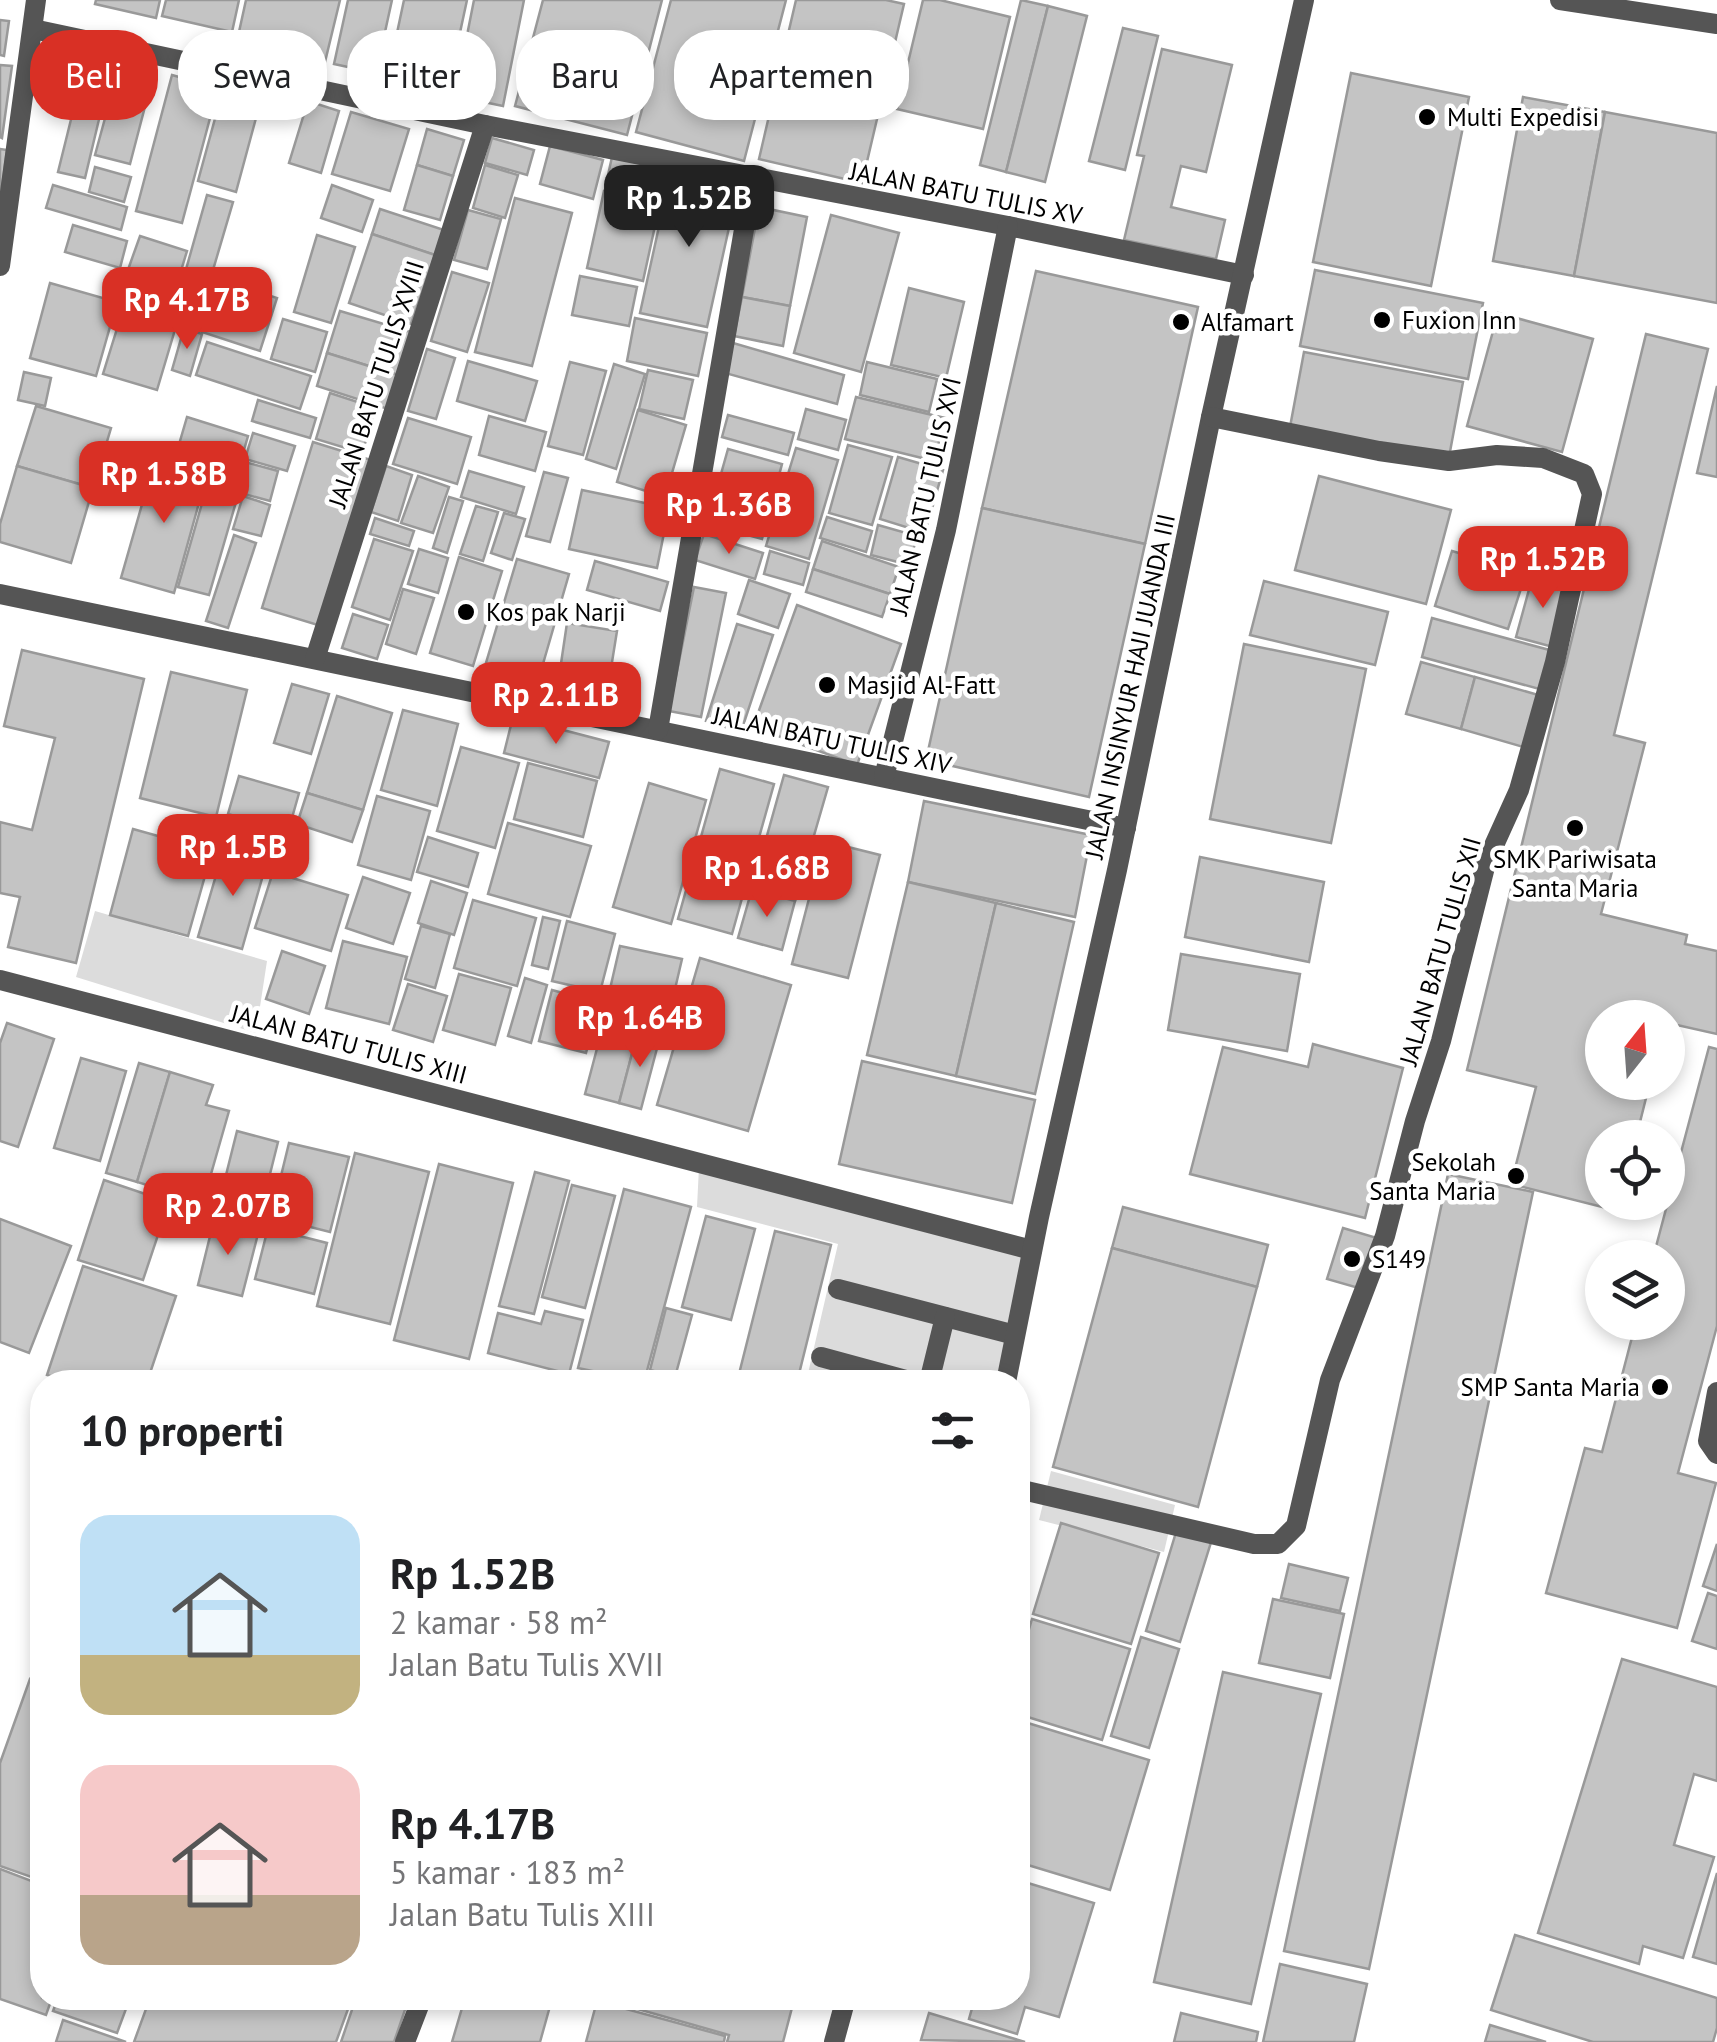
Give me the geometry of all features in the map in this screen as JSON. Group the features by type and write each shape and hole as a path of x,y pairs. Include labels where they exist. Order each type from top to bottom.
{"street":[{"path":"0,266 36,0"},
{"name":"JALAN INSINYUR HAJI JUANDA III","path":"1009,1370 1304,0"},
{"path":"1560,0 1717,24"},
{"name":"JALAN BATU TULIS XV","path":"32,28 486,125 1244,275"},
{"name":"JALAN BATU TULIS XVIII","path":"315,658 486,125"},
{"path":"658,730 753,177"},
{"name":"JALAN BATU TULIS XVI","path":"884,777 946,530 1008,226"},
{"name":"JALAN BATU TULIS XII","path":"1030,1492 1254,1544 1278,1544 1296,1526 1330,1380 1384,1236 1414,1121 1441,1041 1486,863 1520,790 1555,662 1592,494 1584,474 1543,458 1497,455 1450,461 1211,418"},
{"name":"JALAN BATU TULIS XIV","path":"0,594 1126,828"},
{"name":"JALAN BATU TULIS XIII","path":"0,980 1032,1250"},
{"path":"838,1289 1016,1335"},
{"path":"932,1370 944,1317"},
{"path":"820,1357 868,1370"},
{"path":"1715,1399 1708,1442 1717,1454"},
{"path":"405,2042 417,2010"},
{"path":"834,2042 843,2010"}],"shaded area":[{"path":"95,911 267,961 256,1033 76,977"},
{"path":"699,1167 1033,1258 1003,1370 809,1370 838,1244 697,1207"},
{"path":"1051,1471 1175,1505 1164,1552 1039,1520"}],"building":[{"path":"96,0 160,0 156,18 95,4"},
{"path":"166,0 239,0 232,30 162,16"},
{"path":"246,0 340,0 327,54 327,30 239,30"},
{"path":"348,0 392,0 385,30 347,30 347,67 334,64"},
{"path":"404,0 467,0 461,30 398,30"},
{"path":"474,0 524,0 503,106 496,105 496,30 468,30"},
{"path":"543,0 662,0 654,31 535,30"},
{"path":"671,0 786,0 778,30 674,30 674,120 755,120 744,161 636,132 639,120 654,120 654,64"},
{"path":"796,0 886,0 904,4 898,30 789,30"},
{"path":"923,0 940,0 1010,17 983,129 909,112 909,59"},
{"path":"1021,0 1048,6 1006,172 980,165"},
{"path":"1048,6 1087,16 1045,182 1006,172"},
{"path":"0,20 9,21 4,56 0,55"},
{"path":"1123,28 1158,36 1125,170 1089,161"},
{"path":"1162,49 1232,65 1206,172 1181,166 1171,207 1225,220 1216,259 1124,240 1144,156 1137,155"},
{"path":"0,65 12,66 2,138 0,137"},
{"path":"1351,73 1469,97 1431,286 1313,262"},
{"path":"172,75 178,77 178,120 209,120 182,223 136,211"},
{"path":"1523,97 1605,112 1574,276 1493,261"},
{"path":"327,107 339,111 321,173 289,163 302,120 327,120"},
{"path":"1605,112 1717,133 1717,303 1574,276"},
{"path":"71,120 99,120 85,178 58,172"},
{"path":"105,120 142,120 130,164 95,155"},
{"path":"215,120 255,120 236,192 198,181"},
{"path":"349,120 378,120 409,129 390,191 332,174"},
{"path":"569,120 631,120 627,135"},
{"path":"768,120 877,120 862,183 759,159"},
{"path":"427,129 464,140 453,176 417,165"},
{"path":"492,138 534,150 527,175 485,163"},
{"path":"550,146 603,160 593,199 540,184"},
{"path":"0,149 7,150 0,202"},
{"path":"612,157 664,169 658,196 606,184"},
{"path":"417,165 453,176 440,220 404,210"},
{"path":"485,165 518,175 505,218 473,208"},
{"path":"95,167 131,177 124,202 89,192"},
{"path":"671,172 738,187 707,327 640,313"},
{"path":"53,185 127,207 121,230 46,208"},
{"path":"332,185 373,200 362,232 321,218"},
{"path":"604,191 660,203 643,281 587,268"},
{"path":"207,195 233,202 208,287 183,280"},
{"path":"515,198 572,213 532,366 475,352"},
{"path":"759,207 807,217 790,306 742,297"},
{"path":"380,209 444,230 435,255 372,234"},
{"path":"468,210 501,219 487,269 454,260"},
{"path":"831,215 899,233 861,372 794,353"},
{"path":"73,225 127,241 120,268 65,252"},
{"path":"372,234 435,255 411,324 349,303"},
{"path":"317,235 355,247 331,323 294,312"},
{"path":"140,236 187,251 173,297 124,281"},
{"path":"1315,270 1483,303 1468,379 1300,346"},
{"path":"1036,271 1198,307 1145,544 982,508"},
{"path":"452,272 489,283 467,352 431,341"},
{"path":"580,276 637,287 629,326 572,315"},
{"path":"219,279 277,298 260,351 202,332"},
{"path":"50,283 117,302 96,376 30,358"},
{"path":"909,288 964,302 946,378 891,365"},
{"path":"129,290 182,306 157,390 103,374"},
{"path":"742,297 790,306 783,346 734,336"},
{"path":"340,311 411,332 398,375 327,353"},
{"path":"1498,313 1593,339 1562,452 1467,426"},
{"path":"635,318 707,333 698,376 627,361"},
{"path":"283,319 327,332 315,372 271,359"},
{"path":"184,328 202,334 190,376 172,370"},
{"name":"SMK Pariwisata Santa Maria","path":"1646,334 1708,349 1614,735 1645,743 1601,914 1687,935 1685,944 1717,951 1717,1034 1685,1027 1685,1000 1585,1000 1585,1100 1646,1100 1640,1120 1585,1120 1585,1203 1511,1184 1536,1087 1467,1070"},
{"path":"207,342 311,376 300,409 196,375"},
{"path":"733,343 844,375 837,404 725,373"},
{"path":"427,349 455,358 436,419 408,411"},
{"path":"1304,352 1463,382 1449,457 1290,427"},
{"path":"327,353 398,375 388,409 317,386"},
{"path":"468,361 537,381 525,421 457,401"},
{"path":"570,362 606,371 583,455 548,446"},
{"path":"867,362 937,379 929,412 860,395"},
{"path":"614,364 645,374 616,469 586,459"},
{"path":"648,370 693,380 684,419 639,409"},
{"path":"24,372 51,378 45,406 18,400"},
{"path":"1717,386 1717,477 1697,473"},
{"path":"330,393 376,408 362,453 316,439"},
{"path":"856,397 945,418 934,461 845,439"},
{"path":"258,400 316,418 310,438 252,421"},
{"path":"36,406 111,428 93,488 17,466"},
{"path":"806,409 846,420 838,450 798,439"},
{"path":"638,410 686,425 665,497 617,482"},
{"path":"728,415 794,433 788,455 722,437"},
{"path":"489,416 546,432 535,471 479,455"},
{"path":"187,417 248,436 239,467 178,448"},
{"path":"408,418 471,437 457,484 393,464"},
{"path":"253,433 295,446 287,471 245,459"},
{"path":"313,442 371,460 321,626 262,608"},
{"path":"848,445 892,457 872,525 829,513"},
{"path":"796,448 838,460 809,559 766,546"},
{"path":"728,449 782,464 762,539 707,524"},
{"path":"898,457 943,470 925,533 880,519"},
{"path":"155,459 207,474 174,593 121,578"},
{"path":"245,462 278,471 270,501 237,492"},
{"path":"17,466 93,488 71,563 0,542 0,524"},
{"path":"386,466 412,475 398,521 371,512"},
{"path":"469,471 524,487 516,514 461,497"},
{"path":"544,472 568,478 550,542 526,536"},
{"path":"418,476 449,487 433,533 401,523"},
{"path":"1319,476 1451,510 1426,604 1295,570"},
{"path":"582,490 669,508 657,568 569,549"},
{"path":"205,493 236,502 209,595 178,587"},
{"path":"243,496 270,505 261,536 233,529"},
{"path":"449,497 463,501 447,553 433,548"},
{"path":"476,506 498,512 483,561 460,554"},
{"path":"982,508 1145,544 1089,797 926,760"},
{"path":"504,513 525,519 512,560 491,553"},
{"path":"827,517 872,531 866,552 820,538"},
{"path":"375,518 414,531 409,546 370,534"},
{"path":"878,525 917,536 909,565 871,555"},
{"path":"704,534 763,553 755,579 695,560"},
{"path":"234,535 256,543 228,628 206,621"},
{"path":"374,539 413,551 390,620 352,607"},
{"path":"822,541 899,567 890,594 813,569"},
{"path":"419,549 448,558 438,593 408,584"},
{"path":"770,551 809,563 803,585 764,574"},
{"path":"1452,551 1526,573 1508,629 1435,606"},
{"name":"Kos pak Narji","path":"459,557 502,571 473,666 430,653"},
{"path":"517,559 569,574 536,688 483,673"},
{"path":"595,561 668,582 660,611 587,590"},
{"path":"813,569 890,594 882,617 806,592"},
{"path":"1533,575 1570,585 1553,647 1516,637"},
{"path":"749,580 790,594 778,628 738,614"},
{"path":"1264,581 1388,612 1375,665 1250,635"},
{"path":"694,587 726,593 701,717 669,711"},
{"path":"403,589 434,598 416,654 386,644"},
{"name":"Masjid Al-Fatt","path":"797,605 901,644 857,765 753,727"},
{"path":"353,614 388,625 377,659 342,648"},
{"path":"1432,618 1553,651 1543,690 1422,657"},
{"path":"567,623 617,631 604,712 555,704"},
{"path":"737,624 773,635 741,732 706,721"},
{"path":"1244,644 1366,669 1331,843 1210,819"},
{"path":"22,650 144,679 76,963 8,947 20,897 0,893 0,822 32,830 55,738 4,726"},
{"path":"1421,662 1475,677 1461,729 1406,714"},
{"path":"171,672 247,690 216,817 140,798"},
{"path":"1475,677 1542,696 1527,748 1461,729"},
{"path":"292,684 329,694 311,754 274,743"},
{"path":"337,696 392,713 363,810 307,793"},
{"path":"403,710 458,724 437,806 381,790"},
{"path":"513,717 609,742 599,778 504,753"},
{"path":"461,747 519,763 495,848 437,831"},
{"path":"528,763 597,781 583,837 514,819"},
{"path":"720,769 774,784 732,934 678,919"},
{"path":"784,775 828,787 795,901 752,889"},
{"path":"239,776 299,793 288,832 228,814"},
{"path":"649,783 706,800 671,924 613,907"},
{"path":"307,793 363,810 352,842 297,824"},
{"path":"377,796 430,811 411,880 358,865"},
{"path":"924,801 1091,835 1075,917 908,882"},
{"path":"508,823 591,846 570,917 488,894"},
{"path":"133,829 212,851 188,936 110,915"},
{"path":"428,837 478,853 468,887 417,872"},
{"path":"824,841 880,855 848,978 792,964"},
{"path":"224,848 267,861 242,949 198,937"},
{"path":"1200,857 1324,882 1309,962 1185,937"},
{"path":"273,872 348,895 331,951 255,928"},
{"path":"363,877 410,893 393,944 346,928"},
{"path":"431,881 467,893 454,935 418,923"},
{"path":"908,882 996,903 956,1076 867,1055"},
{"path":"752,889 795,901 782,950 738,938"},
{"path":"473,900 536,918 517,986 454,968"},
{"path":"996,903 1074,922 1035,1094 956,1076"},
{"path":"543,917 560,921 548,969 532,965"},
{"path":"567,921 615,934 600,992 552,981"},
{"path":"421,926 450,934 435,988 405,979"},
{"path":"343,941 407,957 389,1024 326,1008"},
{"path":"620,946 682,959 665,1032 603,1019"},
{"path":"282,951 325,966 309,1014 266,999"},
{"path":"1181,954 1300,974 1287,1051 1168,1030"},
{"path":"700,958 791,985 748,1131 657,1105"},
{"path":"459,974 511,988 495,1045 443,1030"},
{"path":"525,978 547,985 531,1043 508,1036"},
{"path":"408,984 447,996 433,1042 393,1030"},
{"path":"552,990 599,1003 586,1053 539,1041"},
{"path":"604,1022 638,1031 619,1103 585,1094"},
{"path":"7,1023 54,1039 18,1147 0,1141 0,1043"},
{"path":"638,1031 660,1037 641,1109 619,1103"},
{"path":"1313,1044 1403,1068 1365,1218 1190,1174 1223,1047 1308,1067"},
{"name":"SMP Santa Maria","path":"1709,1047 1717,1049 1717,1326 1678,1473 1716,1483 1677,1628 1546,1593 1585,1448 1602,1452 1631,1340 1685,1340 1685,1240 1658,1240 1663,1220 1685,1220 1685,1137"},
{"path":"81,1058 126,1071 100,1161 54,1148"},
{"path":"862,1061 1035,1100 1012,1203 839,1164"},
{"path":"139,1063 170,1072 137,1182 106,1173"},
{"path":"170,1072 213,1085 206,1105 229,1111 203,1202 137,1182"},
{"path":"237,1131 278,1142 258,1222 217,1211"},
{"path":"289,1143 349,1157 330,1232 271,1217"},
{"path":"355,1153 429,1172 390,1324 317,1306"},
{"path":"439,1164 513,1183 469,1359 394,1340"},
{"path":"535,1172 569,1181 534,1314 499,1306"},
{"path":"1448,1174 1533,1192 1369,1969 1284,1951"},
{"path":"104,1180 169,1202 143,1280 78,1260"},
{"path":"572,1185 615,1196 585,1308 542,1297"},
{"path":"624,1189 691,1207 647,1370 578,1368"},
{"path":"1123,1207 1268,1245 1257,1287 1112,1248"},
{"path":"706,1216 755,1229 731,1320 682,1307"},
{"path":"0,1219 71,1246 29,1353 0,1342"},
{"path":"214,1220 259,1230 242,1296 198,1285"},
{"path":"268,1228 327,1243 314,1294 255,1279"},
{"name":"S149","path":"1343,1228 1377,1238 1362,1289 1327,1279"},
{"path":"775,1231 831,1245 800,1370 740,1370"},
{"path":"1112,1248 1257,1287 1198,1507 1053,1467"},
{"path":"83,1266 176,1296 151,1370 49,1370"},
{"path":"666,1308 692,1315 677,1370 650,1370"},
{"path":"545,1311 583,1320 570,1370 554,1370 488,1353 498,1313 541,1324"},
{"path":"1061,1523 1159,1553 1131,1644 1033,1614"},
{"path":"1177,1529 1212,1539 1180,1642 1146,1631"},
{"path":"1717,1544 1717,1591 1703,1586"},
{"path":"1289,1564 1348,1578 1340,1611 1281,1598"},
{"path":"1708,1593 1717,1596 1717,1649 1692,1641"},
{"path":"1273,1599 1344,1614 1330,1678 1259,1663"},
{"path":"1032,1619 1130,1649 1102,1740 1030,1718"},
{"path":"1141,1637 1179,1649 1149,1748 1111,1736"},
{"path":"1622,1659 1717,1687 1717,1781 1694,1774 1674,1845 1714,1857 1683,1958 1643,1946 1639,1964 1538,1933"},
{"path":"1223,1672 1321,1694 1251,2004 1154,1982"},
{"path":"30,1679 30,1877 0,1866 0,1763"},
{"path":"1030,1724 1149,1760 1110,1890 1030,1866"},
{"path":"0,1869 30,1880 30,2009 0,1999"},
{"path":"1717,1873 1717,1964 1693,1957"},
{"path":"1030,1884 1094,1903 1059,2017 1030,2008"},
{"path":"1515,1935 1717,1998 1713,2042 1593,2042 1491,2010"},
{"path":"1280,1964 1367,1984 1354,2042 1263,2042"},
{"path":"53,2010 126,2010 117,2033"},
{"path":"146,2010 348,2010 336,2042 134,2042"},
{"path":"352,2010 405,2010 394,2042 341,2042"},
{"path":"461,2010 549,2010 540,2042 452,2042"},
{"path":"595,2010 630,2010 725,2036 724,2042 586,2042"},
{"path":"641,2010 791,2010 783,2042 727,2042 729,2035"},
{"path":"972,2010 1024,2010 1017,2034 969,2019"},
{"path":"929,2013 1025,2042 921,2040"},
{"path":"1181,2013 1258,2032 1256,2042 1174,2042"},
{"path":"63,2020 126,2042 56,2042"},
{"path":"1490,2025 1546,2042 1485,2042"}],"place":[{"name":"Multi Expedisi","path":"1427,117"},
{"name":"Fuxion Inn","path":"1382,320"},
{"name":"Alfamart","path":"1181,322"},
{"name":"Kos pak Narji","path":"466,612"},
{"name":"Masjid Al-Fatt","path":"827,685"},
{"name":"SMK Pariwisata Santa Maria","path":"1575,828"},
{"name":"Sekolah Santa Maria","path":"1516,1176"},
{"name":"S149","path":"1352,1259"},
{"name":"SMP Santa Maria","path":"1660,1387"}]}
